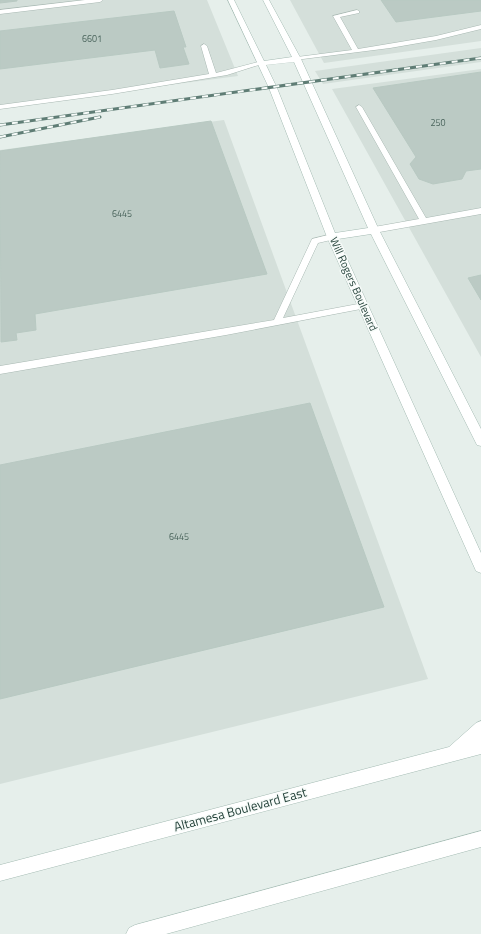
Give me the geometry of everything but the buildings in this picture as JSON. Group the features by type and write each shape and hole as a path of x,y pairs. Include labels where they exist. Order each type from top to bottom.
{"main road":[{"name":"Will Rogers Boulevard","path":"231,0 274,88 332,237 481,567"},
{"path":"266,0 297,59 374,230 481,441"},
{"path":"262,63 297,59"},
{"path":"332,237 374,230"},
{"path":"452,753 481,728"},
{"name":"Altamesa Boulevard East","path":"0,873 481,746"},
{"path":"136,934 481,839"}],"lane":[{"path":"0,12 100,0"},
{"path":"356,51 336,16 357,12"},
{"path":"297,59 405,45 446,37 481,27"},
{"path":"204,46 213,75"},
{"path":"0,107 112,92 227,73 262,63"},
{"path":"359,107 424,221"},
{"path":"374,230 481,211"},
{"path":"277,322 315,241 332,237"},
{"path":"0,370 363,306"}],"shaded area":[{"path":"0,0 207,0 238,76 0,107"},
{"path":"290,0 481,0 481,41 324,63"},
{"path":"481,48 481,62 323,84 315,71"},
{"path":"481,69 481,357 332,89"},
{"path":"224,120 428,679 0,784 0,150"}],"railway":[{"path":"0,125 481,58"},
{"path":"0,137 100,117"}]}
